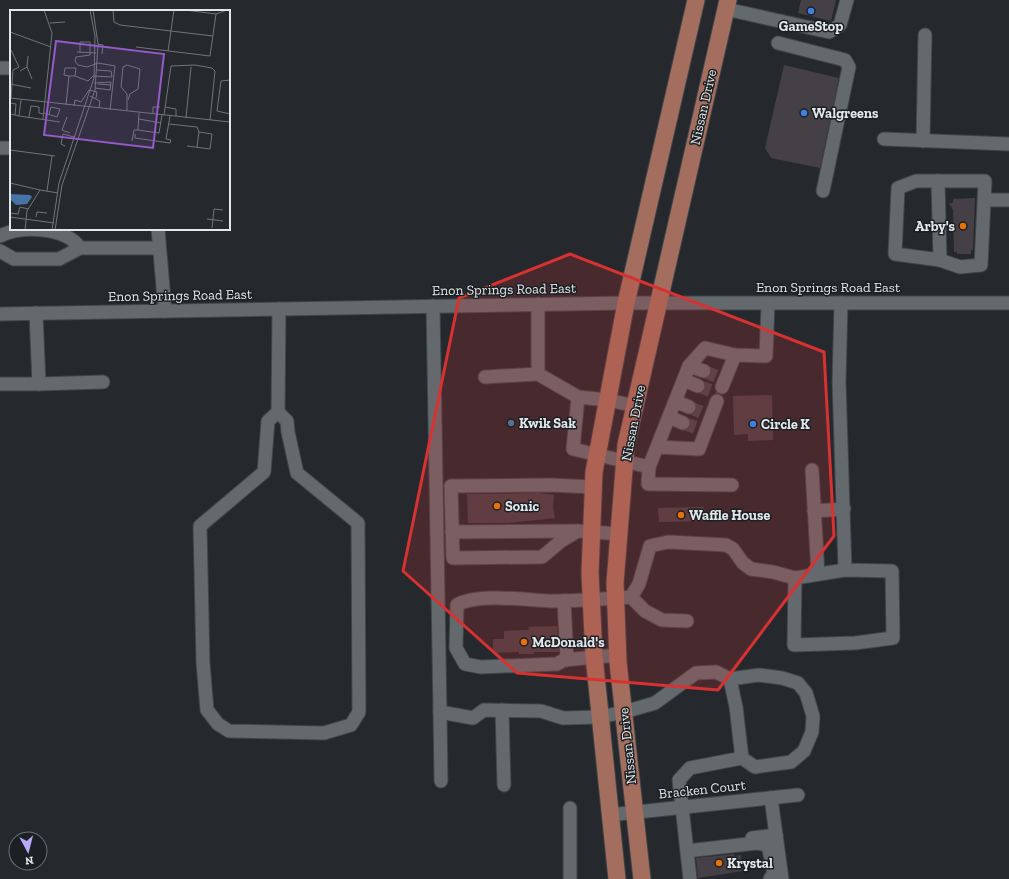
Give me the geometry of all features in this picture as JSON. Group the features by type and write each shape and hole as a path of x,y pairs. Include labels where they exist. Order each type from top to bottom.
{"main road":[{"name":"Nissan Drive","path":"617,879 609,815 594,656 590,573 585,531 626,303 696,0"},
{"name":"Nissan Drive","path":"642,879 618,654 623,598 619,534 626,445 727,4"}],"street":[{"path":"727,4 784,21 829,32 840,25 847,0"},
{"path":"923,141 925,35"},
{"path":"778,43 845,60 849,67 823,191"},
{"path":"884,139 1009,144"},
{"path":"916,181 985,181 985,200 981,265 960,267 940,260 895,254 898,188 916,181"},
{"path":"938,181 940,260"},
{"path":"985,200 1009,200"},
{"path":"158,230 165,311"},
{"path":"0,236 17,231 56,232 75,240 80,248"},
{"path":"0,251 14,259 59,259 80,248 160,248"},
{"name":"Enon Springs Road East","path":"0,314 626,303 1009,303"},
{"path":"732,485 648,484 649,467 689,366 705,348 735,355 766,356 768,303"},
{"path":"841,303 839,382 845,570"},
{"path":"538,304 538,374"},
{"path":"433,306 441,781"},
{"path":"278,412 268,421 264,472 200,526 203,663 207,710 218,724 229,731 324,733 351,725 360,712 358,523 297,472 287,421 278,412 279,309"},
{"path":"36,314 39,384"},
{"path":"722,381 735,355"},
{"path":"689,366 704,371"},
{"path":"484,377 538,374 578,397 608,400 635,406"},
{"path":"684,380 698,386"},
{"path":"0,384 103,382"},
{"path":"578,397 573,449 625,460 649,467"},
{"path":"675,401 689,407"},
{"path":"657,447 699,449 702,430 707,415 717,401"},
{"path":"669,417 683,423"},
{"path":"812,470 818,574"},
{"path":"436,484 452,486 550,485 594,487"},
{"path":"452,486 453,558"},
{"path":"814,511 844,508"},
{"path":"437,559 542,557 561,541 585,531"},
{"path":"452,532 585,531 619,534"},
{"path":"623,598 639,584 650,546 668,542 726,545 733,549 743,563 751,569 773,572 795,578 845,570 892,571 893,638 855,643 794,645 795,578"},
{"path":"438,605 457,606 465,600 591,600 623,598 662,620 687,621"},
{"path":"564,600 567,660"},
{"path":"457,606 456,648 465,664 481,666 556,664 567,660 618,654"},
{"path":"440,712 473,718 484,710 541,711 563,718 600,717 656,703 696,673 716,672 730,680 759,675 782,678 798,683 806,693 813,716 812,732 804,751 791,762 755,767 742,758 690,768 679,780 690,879"},
{"path":"730,680 736,707 742,758"},
{"path":"502,710 504,784"},
{"name":"Bracken Court","path":"609,815 798,795"},
{"path":"771,798 782,879"},
{"path":"570,808 570,879"},
{"path":"686,848 776,835"},
{"path":"686,848 757,842 768,845 774,873 770,879"}],"highlighted area":[{"path":"570,254 824,352 834,536 718,690 517,673 403,571 459,298"}],"building":[{"path":"801,0 836,0 831,21 798,13"},
{"name":"Walgreens","path":"784,65 839,78 820,168 771,158 765,148"},
{"name":"Arby's","path":"975,198 973,250 971,250 971,254 957,254 957,252 954,252 953,210 949,203 953,203 953,199"},
{"name":"Circle K","path":"772,395 773,440 748,441 748,434 734,435 733,396"},
{"name":"Sonic","path":"538,493 554,495 553,507 555,518 509,523 468,523 467,494"},
{"name":"Waffle House","path":"704,507 705,521 659,522 658,508"},
{"name":"McDonald's","path":"557,626 559,652 534,652 534,654 519,654 519,652 493,653 493,639 504,639 504,631 529,630 528,627"},
{"name":"Krystal","path":"734,854 734,856 741,855 743,871 698,878 696,858"}],"tunnel":[{"path":"704,371 718,377"},
{"path":"698,386 720,394"},
{"path":"689,407 703,413"},
{"path":"683,423 697,428"}],"place":[{"name":"GameStop","path":"811,11"},
{"name":"Walgreens","path":"804,113"},
{"name":"Arby's","path":"963,226"},
{"name":"Kwik Sak","path":"511,423"},
{"name":"Circle K","path":"753,424"},
{"name":"Sonic","path":"497,506"},
{"name":"Waffle House","path":"681,515"},
{"name":"McDonald's","path":"524,642"},
{"name":"Krystal","path":"719,863"}]}
